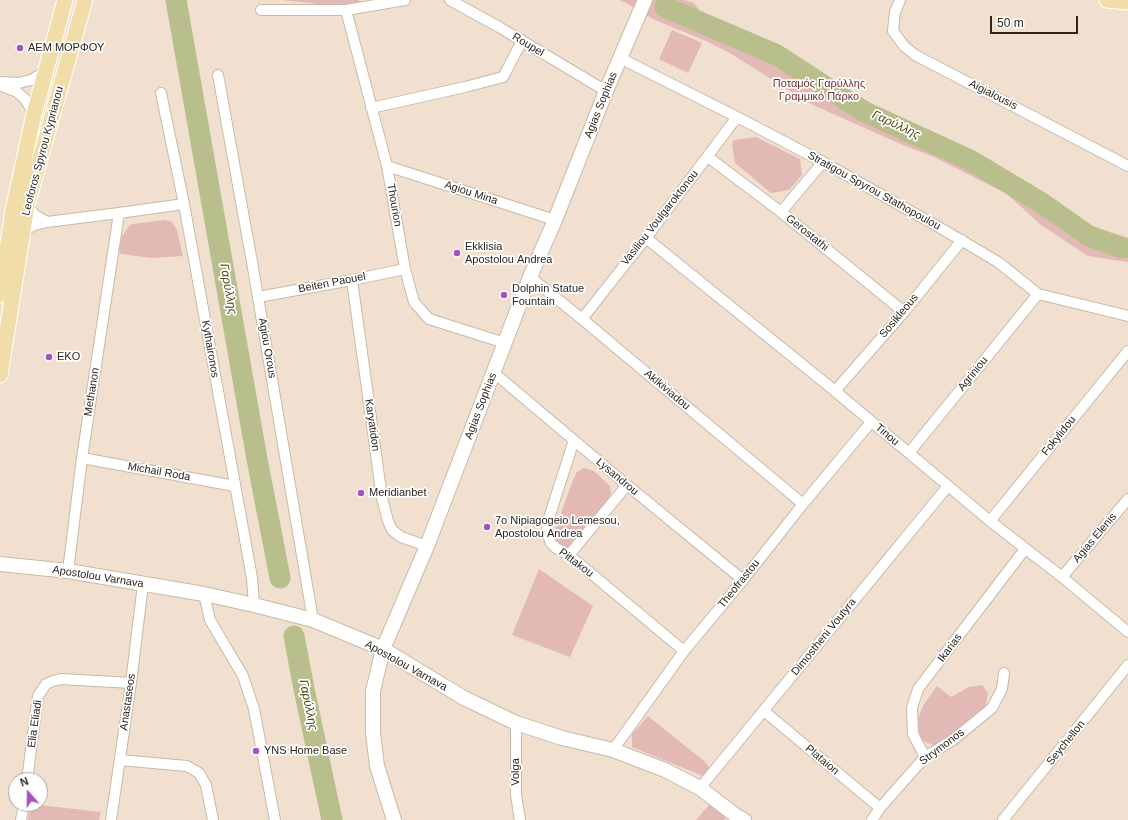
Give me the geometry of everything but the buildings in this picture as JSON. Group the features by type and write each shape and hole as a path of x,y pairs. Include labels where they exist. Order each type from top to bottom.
{"main road":[{"name":"Leoforos Spyrou Kyprianou","path":"0,296 13,210 34,114 65,0"},
{"name":"Leoforos Spyrou Kyprianou","path":"0,375 27,205 85,0"},
{"path":"1107,0 1128,2"}],"street":[{"path":"261,10 346,10 405,0"},
{"name":"Roupel","path":"450,0 606,91"},
{"name":"Agias Sophias","path":"394,820 377,766 373,733 373,691 382,650 427,546 530,277 555,220 606,91 645,0"},
{"name":"Aigialousis","path":"900,0 895,12 893,31 898,40 915,55 1128,166"},
{"name":"Thourion","path":"346,10 387,166 405,268 414,302 429,319 505,343"},
{"path":"372,108 465,88 503,77 522,41"},
{"name":"Stratigou Spyrou Stathopoulou","path":"620,58 823,162 962,240 998,262 1038,294 1128,316"},
{"path":"0,83 19,83 31,80 46,72"},
{"name":"Agiou Orous","path":"218,75 258,297 313,620"},
{"path":"0,83 25,98 34,114"},
{"name":"Kythaironos","path":"161,93 184,204 252,578 254,605"},
{"name":"Vasiliou Voulgaroktonou","path":"582,319 646,238 737,117"},
{"name":"Gerostathi","path":"708,157 781,212 904,312"},
{"path":"781,212 823,162"},
{"name":"Agiou Mina","path":"387,166 555,220"},
{"path":"24,230 47,222 184,204"},
{"path":"27,205 35,215 47,222"},
{"name":"Methanon","path":"68,571 82,458 119,213"},
{"name":"Tinou","path":"646,238 835,391 990,521 1128,632"},
{"name":"Sosikleous","path":"835,391 904,312 962,240"},
{"name":"Beiten Paouel","path":"258,297 352,280 405,268"},
{"name":"Aklkiviadou","path":"530,277 803,504"},
{"name":"Karyatidon","path":"352,280 382,498 388,521 392,530 401,537 427,546"},
{"name":"Agriniou","path":"908,453 1038,294"},
{"name":"Fokylidou","path":"990,521 1128,351"},
{"name":"Lysandrou","path":"493,372 743,580"},
{"name":"Theofrastou","path":"613,750 684,651 871,422"},
{"name":"Pittakou","path":"574,440 548,521 547,532 552,543 556,548 569,555 684,651"},
{"name":"Michail Roda","path":"82,458 235,486"},
{"path":"569,555 627,485"},
{"name":"Dimostheni Voutyra","path":"700,788 948,486"},
{"name":"Agias Elenis","path":"1062,578 1128,500"},
{"name":"Ikarias","path":"925,757 913,734 912,708 918,689 1025,549"},
{"name":"Apostolou Varnava","path":"0,564 68,571 204,594 313,620 382,650 464,698 516,723 562,738 613,750 664,770 700,788 737,818"},
{"name":"Anastaseos","path":"111,820 131,683 143,584"},
{"path":"204,594 210,620 243,676 252,702 275,820"},
{"name":"Seychellon","path":"1003,820 1128,665"},
{"name":"Strymonos","path":"872,820 880,808 925,757 952,740 992,708 1002,690 1004,673"},
{"name":"Elia Eliadi","path":"28,772 38,696 46,684 61,680 131,683"},
{"name":"Plataion","path":"764,711 880,808"},
{"name":"Volga","path":"516,723 516,795 520,820"},
{"path":"120,760 186,766 199,773 206,785 213,820"}],"green space":[{"path":"282,0 359,0 358,4 345,6"},
{"name":"Ποταμός Γαρύλλης Γραμμικό Πάρκο","path":"619,0 685,0 694,3 702,14 825,75 879,108 956,147 1002,175 1040,195 1051,206 1092,227 1128,238 1128,262 1088,256 1041,225 1007,194 934,157 905,146 811,104 728,52 706,41 655,20"},
{"path":"672,30 702,43 688,73 659,59"},
{"path":"756,137 800,159 802,175 789,190 771,193 735,163 732,144 734,140"},
{"path":"165,220 172,222 177,230 183,256 151,258 121,254 119,251 122,236 129,226 133,224"},
{"path":"584,468 594,471 610,486 611,493 608,500 566,549 556,541 553,536 573,480 577,472"},
{"path":"539,569 593,606 570,657 512,635"},
{"path":"982,685 988,693 986,705 980,713 949,739 935,745 921,741 917,720 924,704 937,686 951,697 969,687"},
{"path":"648,716 704,761 709,767 703,776 632,747 632,734"},
{"path":"710,804 724,813 725,820 696,820"},
{"path":"48,806 101,812 99,820 28,820 30,812 48,812"}],"waterway":[{"name":"Γαρύλλης","path":"176,0 257,459 280,578"},
{"name":"Γαρύλλης","path":"665,7 777,55 863,111 970,160 1042,203 1089,236 1123,248"},
{"name":"Γαρύλλης","path":"294,636 332,820"}],"place":[{"name":"ΑΕΜ ΜΟΡΦΟΥ","path":"20,48"},
{"name":"Ekklisia Apostolou Andrea","path":"457,253"},
{"name":"Dolphin Statue Fountain","path":"504,295"},
{"name":"EKO","path":"49,357"},
{"name":"Meridianbet","path":"361,493"},
{"name":"7o Nipiagogeio Lemesou, Apostolou Andrea","path":"487,527"},
{"name":"YNS Home Base","path":"256,751"}]}
